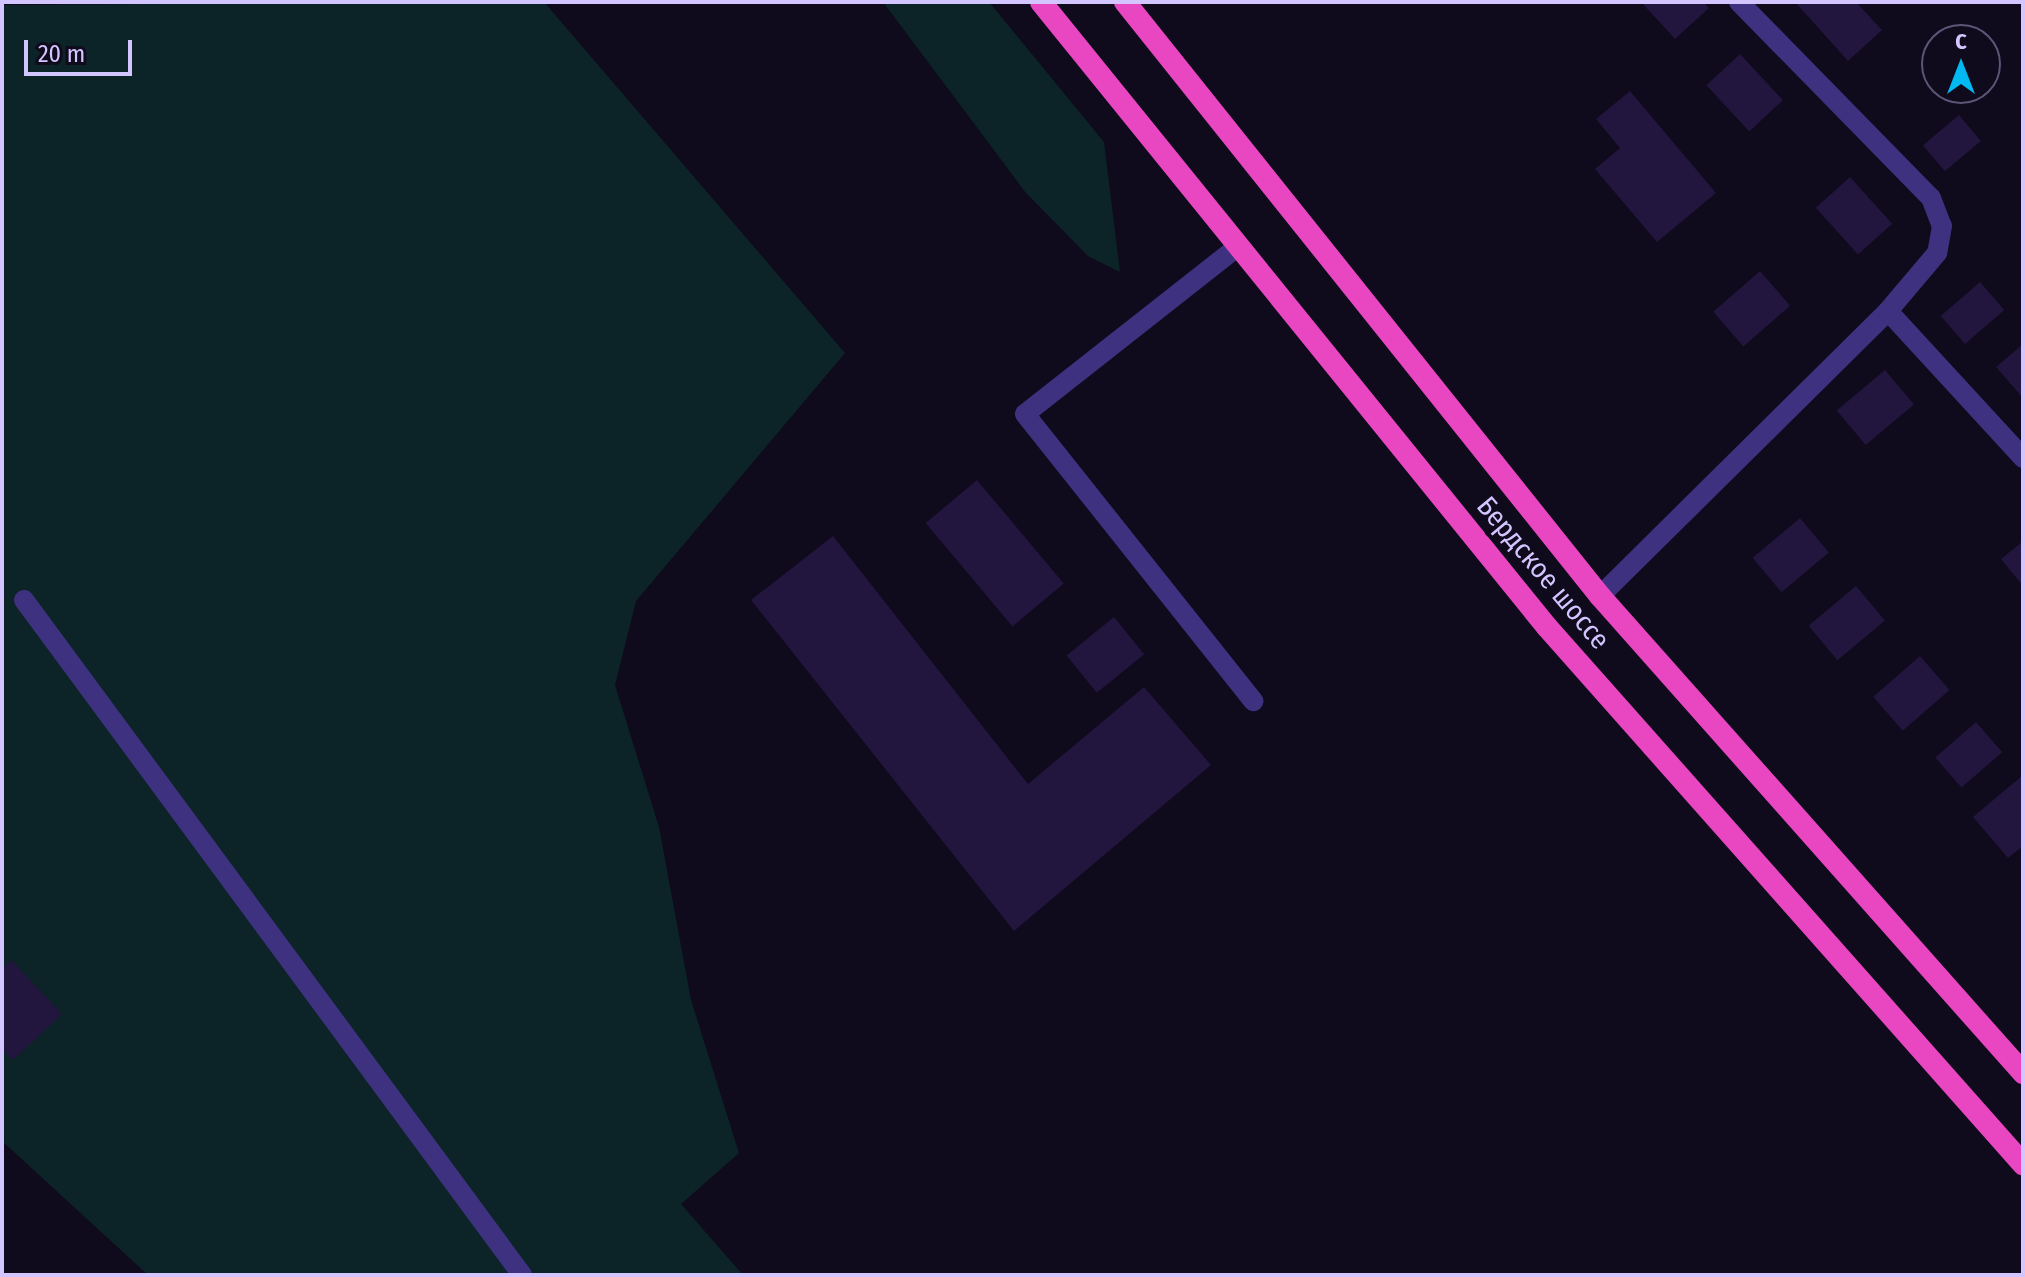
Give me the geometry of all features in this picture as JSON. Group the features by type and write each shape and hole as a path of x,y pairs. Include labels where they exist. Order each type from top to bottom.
{"highway":[{"name":"Бердское шоссе","path":"1041,2 1236,248 1547,627 2023,1164"},
{"name":"Бердское шоссе","path":"1125,2 1600,596 2023,1073"}],"street":[{"path":"1600,596 1888,311 1937,253 1942,226 1931,198 1739,2"},
{"path":"1236,248 1025,414 1253,701"},
{"path":"1888,311 2023,458"},
{"path":"24,600 522,1275"}],"green space":[{"path":"544,2 845,353 636,601 615,685 659,827 691,1000 739,1153 681,1204 743,1275 148,1275 2,1141 2,5"},
{"path":"883,2 989,2 1104,142 1120,272 1088,256 1026,193"}],"building":[{"path":"1641,2 1703,2 1709,8 1675,39"},
{"path":"1795,2 1856,2 1882,30 1848,61"},
{"path":"1740,54 1783,100 1749,131 1706,85"},
{"path":"1630,91 1716,193 1657,242 1595,169 1620,148 1596,119"},
{"path":"1959,115 1981,141 1945,171 1923,145"},
{"path":"1850,177 1892,224 1858,255 1816,208"},
{"path":"1760,271 1790,306 1743,346 1713,312"},
{"path":"1980,282 2004,310 1965,344 1941,316"},
{"path":"2023,344 2023,398 1996,367"},
{"path":"1885,370 1914,404 1866,445 1837,410"},
{"path":"977,480 1064,583 1012,626 926,523"},
{"path":"1800,518 1829,552 1781,592 1753,558"},
{"path":"833,536 1028,784 1144,687 1211,765 1014,931 751,600"},
{"path":"2023,541 2023,586 2001,559"},
{"path":"1856,586 1885,620 1837,660 1809,626"},
{"path":"1114,617 1144,654 1097,693 1067,655"},
{"path":"1920,656 1950,690 1903,731 1873,697"},
{"path":"1976,722 2002,752 1961,788 1935,757"},
{"path":"2023,775 2023,846 2008,858 1973,817"},
{"path":"11,960 62,1014 13,1060 2,1049 2,969"}]}
